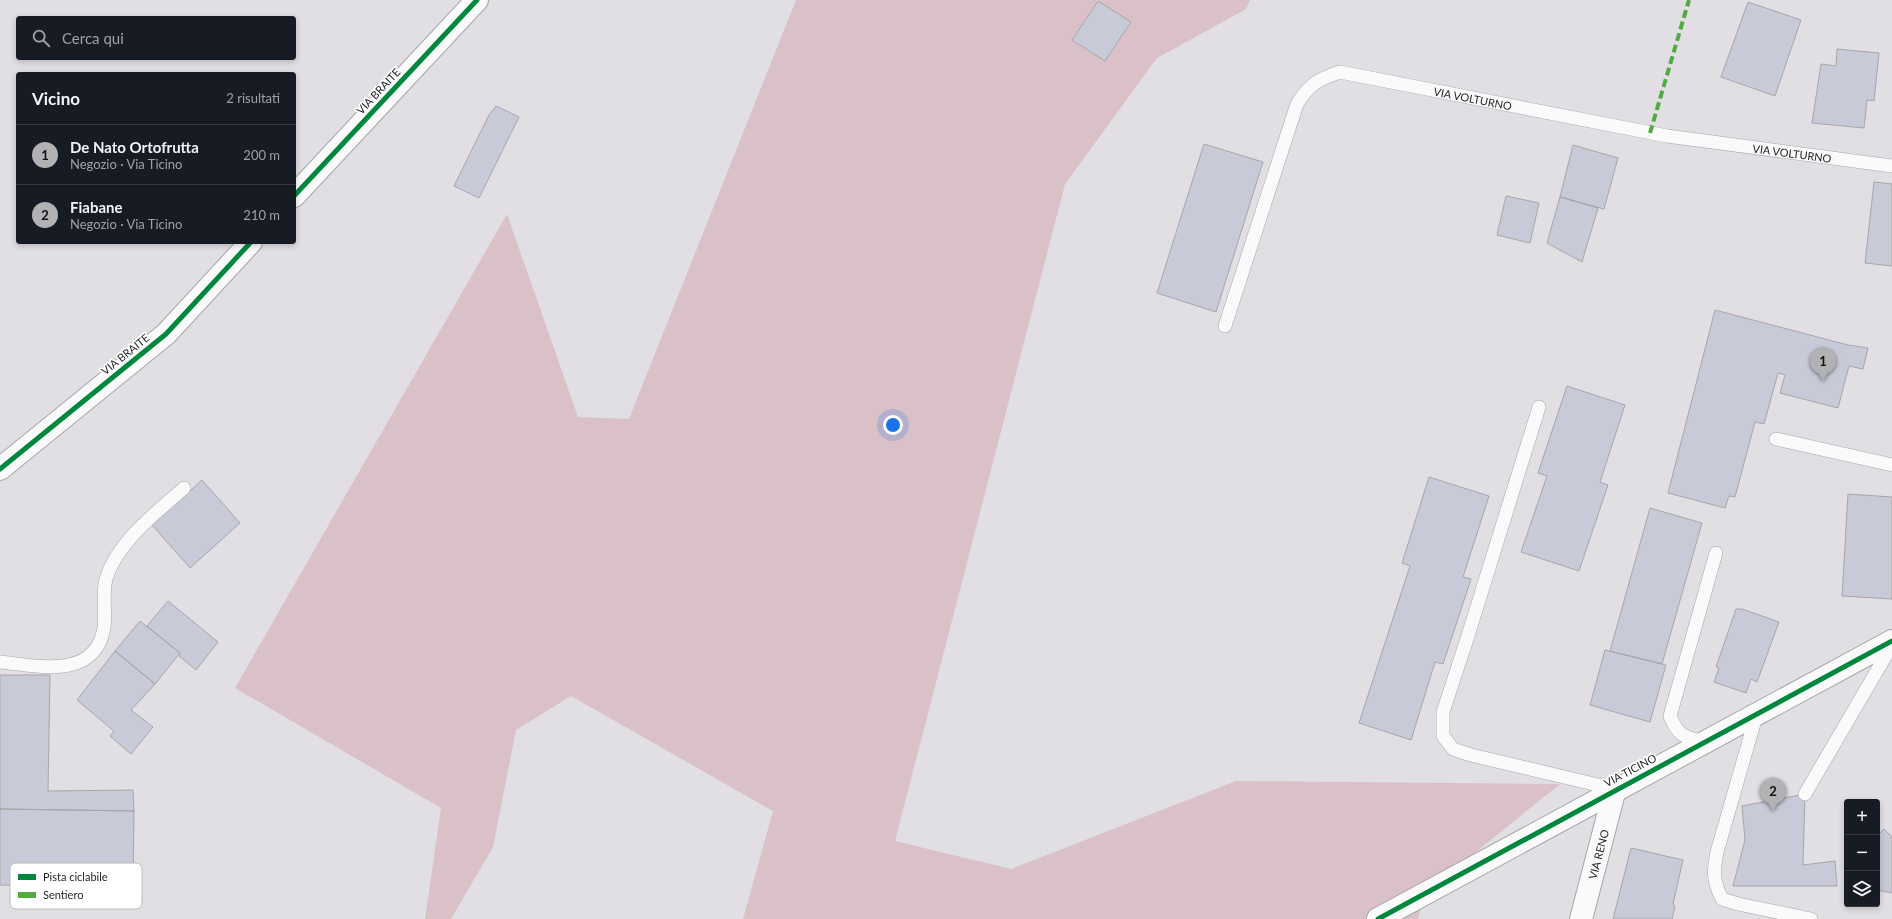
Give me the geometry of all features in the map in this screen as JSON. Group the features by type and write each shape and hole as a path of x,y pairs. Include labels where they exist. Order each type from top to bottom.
{"street":[{"name":"VIA BRAITE","path":"296,194 477,0"},
{"name":"VIA BRAITE","path":"0,469 166,334 249,244"},
{"name":"VIA TICINO","path":"1378,919 1892,641"},
{"name":"VIA RENO","path":"1581,919 1616,789"}],"lane":[{"name":"VIA VOLTURNO","path":"1225,326 1297,104 1306,90 1324,78 1340,72 1667,136 1892,166"},
{"path":"1540,407 1468,639 1443,712 1443,736 1453,749 1471,755 1616,789"},
{"path":"1776,439 1892,465"},
{"path":"0,662 50,666 76,664 88,658 98,644 104,627 103,598 106,579 114,561 135,532 184,488"},
{"path":"1704,742 1686,738 1676,730 1670,716 1716,552"},
{"path":"1805,794 1892,645"},
{"path":"1757,713 1717,852 1714,870 1715,884 1722,899 1738,904 1811,919"}],"shaded area":[{"path":"796,0 1250,0 1246,9 1157,58 1065,184 895,841 1011,869 1236,781 1560,784 1424,894 1418,919 743,919 773,811 571,696 516,730 493,847 451,919 425,919 441,808 235,688 507,214 578,417 629,419"}],"building":[{"path":"1098,1 1131,22 1105,61 1072,40"},
{"path":"1748,2 1801,20 1775,96 1721,77"},
{"path":"1837,49 1879,53 1874,101 1867,100 1864,128 1812,123 1821,64 1836,66"},
{"path":"496,106 519,117 479,198 454,186 489,115"},
{"path":"1204,144 1263,162 1216,312 1157,293"},
{"path":"1573,145 1618,158 1604,209 1560,197"},
{"path":"1874,182 1892,184 1892,266 1865,263"},
{"path":"1506,196 1539,203 1530,243 1497,235"},
{"path":"1560,197 1598,208 1582,262 1547,243"},
{"path":"1715,310 1848,345 1868,348 1863,369 1849,366 1838,408 1780,393 1785,375 1778,373 1764,424 1755,422 1735,497 1729,496 1725,508 1668,493"},
{"path":"1567,386 1625,405 1600,482 1608,485 1579,571 1521,552 1547,476 1538,473"},
{"path":"1429,477 1489,496 1463,577 1471,579 1443,664 1435,662 1411,740 1359,723 1410,566 1402,563"},
{"path":"202,480 240,523 190,568 152,525"},
{"path":"1848,494 1892,497 1892,599 1842,596"},
{"path":"1650,508 1702,523 1662,664 1610,651"},
{"path":"168,601 218,642 196,670 179,656 180,653 147,626"},
{"path":"1736,609 1742,609 1779,622 1757,682 1751,679 1746,693 1714,682 1719,668 1716,667"},
{"path":"140,621 180,653 155,684 115,651"},
{"path":"1605,650 1666,665 1650,722 1590,705"},
{"path":"115,651 155,684 131,710 153,727 131,754 110,736 114,731 77,700"},
{"path":"0,675 50,675 48,791 133,790 134,811 0,809"},
{"path":"1805,794 1803,865 1835,861 1837,886 1733,886 1745,840 1742,806"},
{"path":"0,809 134,811 133,863 10,863 10,885 0,885"},
{"path":"1884,829 1892,837 1892,893 1880,891 1880,833"},
{"path":"1631,848 1683,860 1673,904 1675,906 1672,919 1613,919"}],"marked path":[{"path":"1650,133 1689,0"}],"cycle path":[{"path":"296,194 477,0"},
{"path":"0,469 166,334 249,244"},
{"path":"1378,919 1892,641"}],"place":[{"name":"De Nato Ortofrutta","path":"1823,381"},
{"name":"Fiabane","path":"1773,811"}]}
